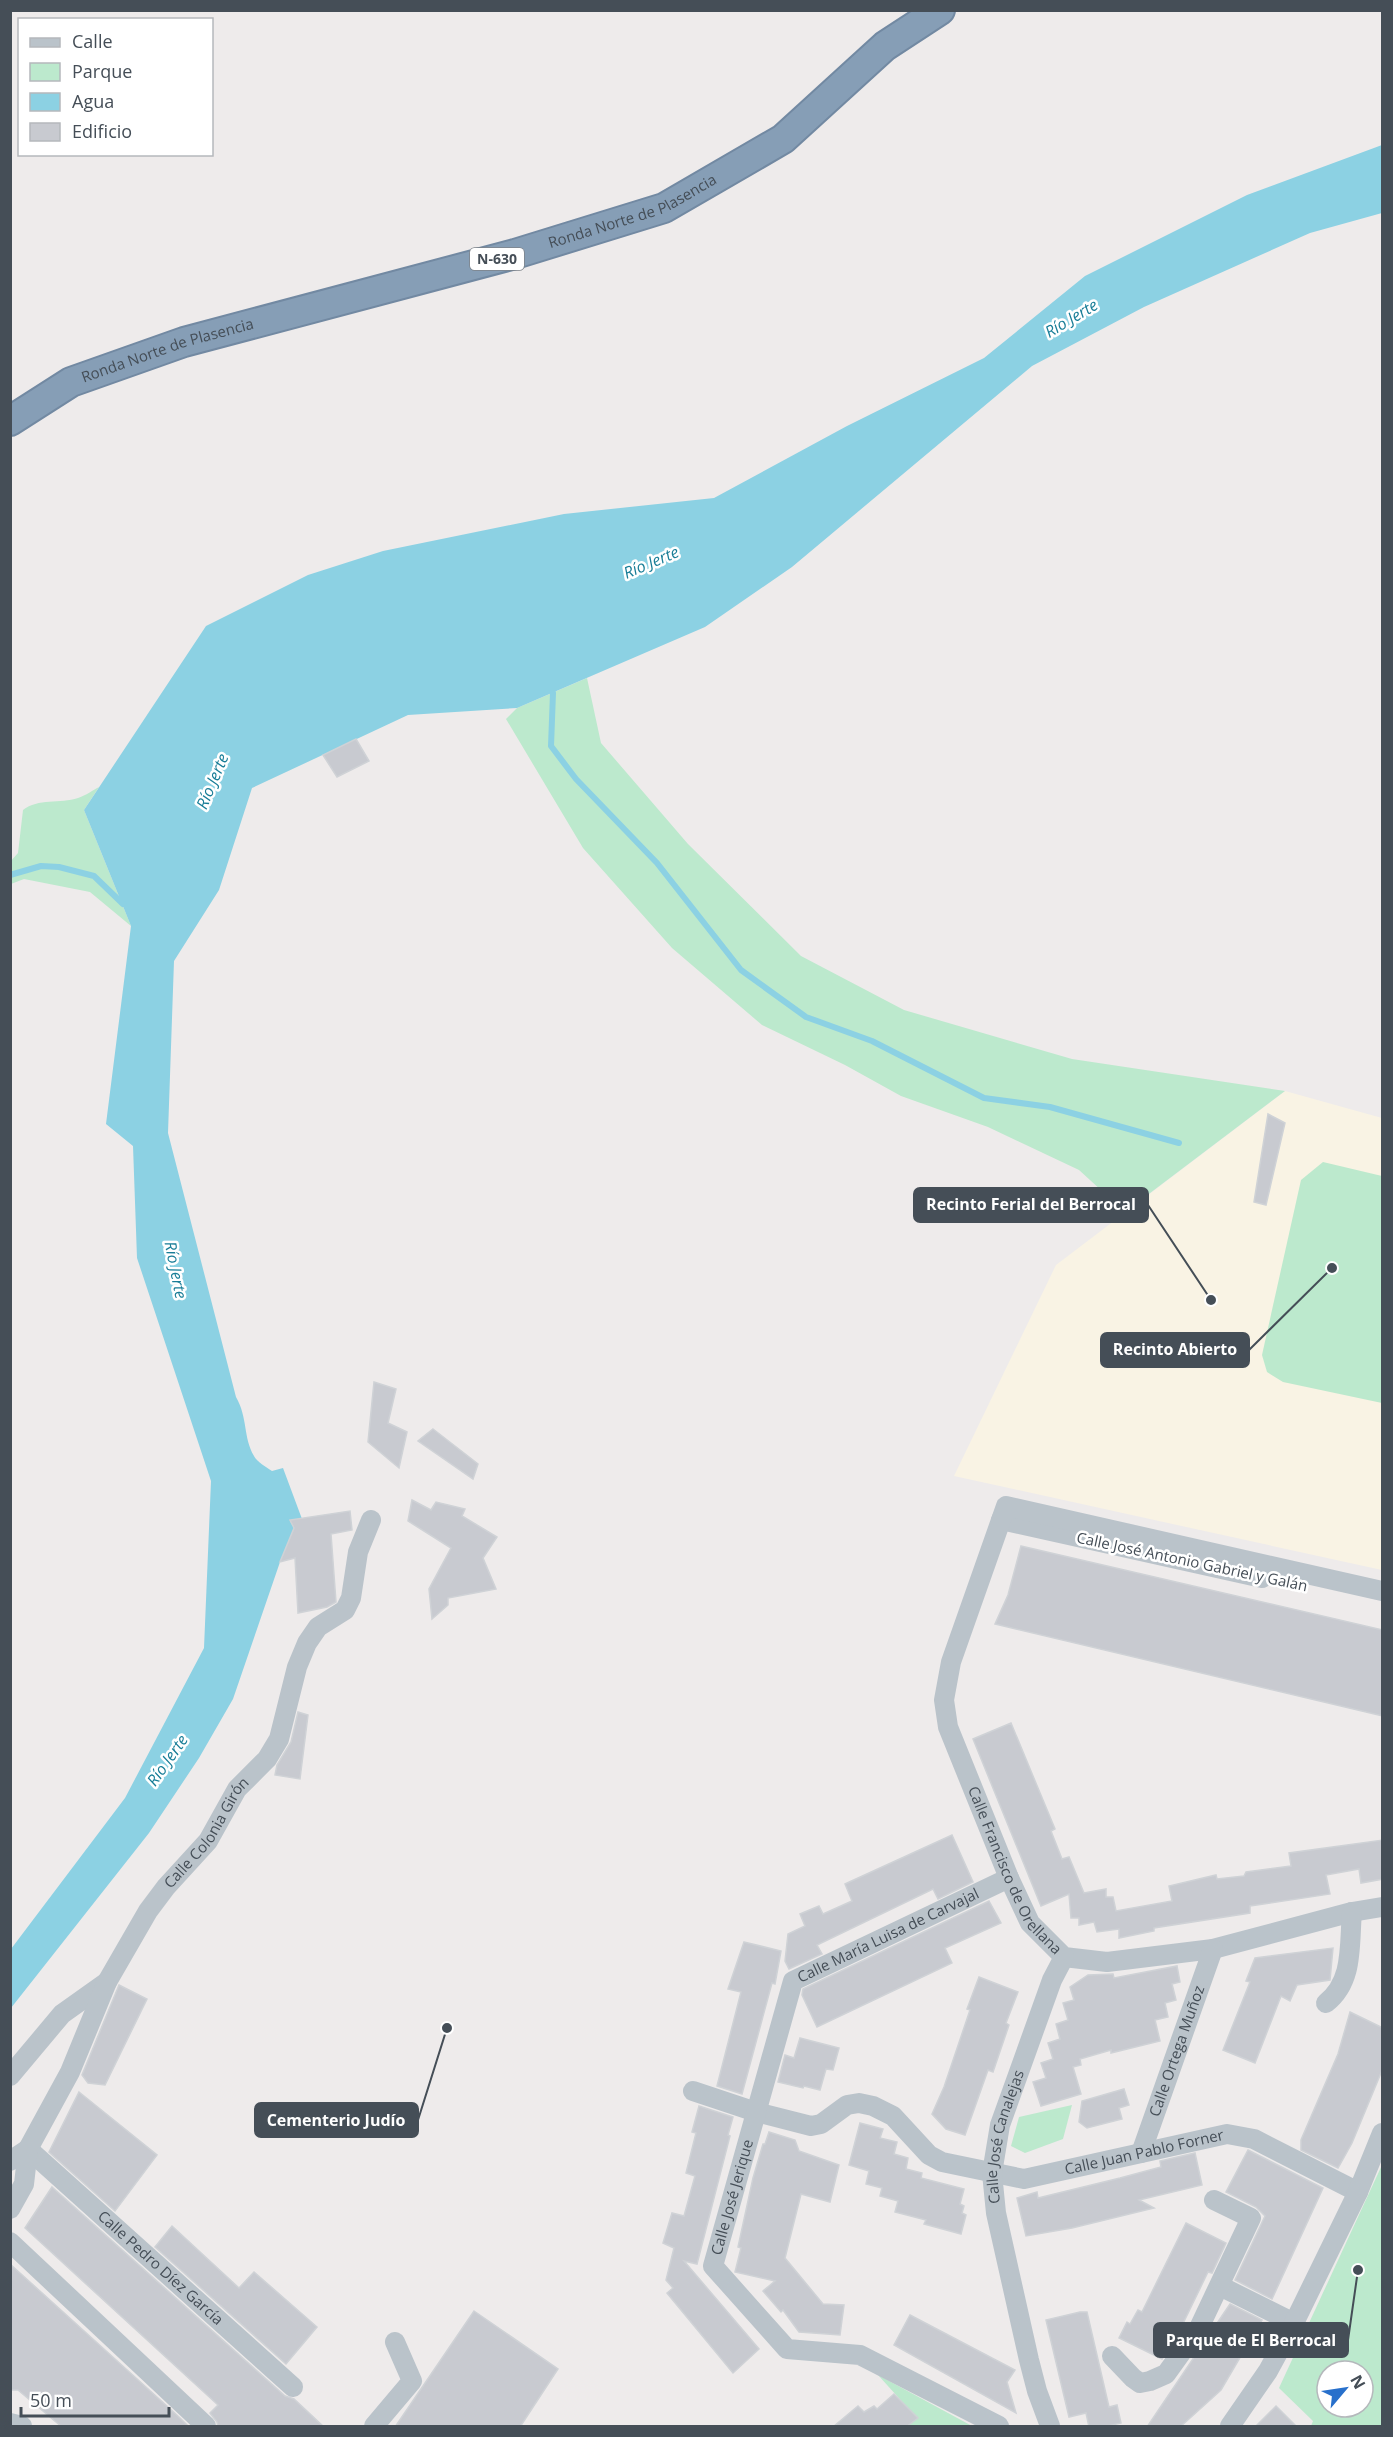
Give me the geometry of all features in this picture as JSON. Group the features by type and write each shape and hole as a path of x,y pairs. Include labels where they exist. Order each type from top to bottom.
{"highway":[{"name":"Ronda Norte de Plasencia","path":"10,421 71,382 184,342 515,254 664,208 783,139 885,46 940,10"}],"street":[{"name":"Calle José Antonio Gabriel y Galán","path":"1004,1513 1383,1591"},
{"name":"Calle José Antonio Gabriel y Galán","path":"1004,1513 1383,1604"},
{"name":"Calle Francisco de Orellana","path":"1004,1513 951,1662 944,1700 948,1727 1009,1878 1030,1923 1064,1957 1107,1962 1213,1949 1352,1912 1383,1907"},
{"name":"Calle Colonia Girón","path":"10,2209 24,2184 28,2149 70,2072 107,1982 148,1911 166,1887 208,1841 237,1789 267,1759 279,1739 297,1666 307,1643 318,1627 345,1610 351,1598 358,1552 371,1520"},
{"name":"Calle María Luisa de Carvajal","path":"756,2112 793,1981 1009,1878"},
{"path":"1326,2003 1339,1993 1347,1973 1352,1912"},
{"name":"Calle Ortega Muñoz","path":"1141,2153 1213,1949"},
{"name":"Calle José Canalejas","path":"1046,2422 996,2214 992,2173 1000,2125 1052,1980 1064,1957"},
{"path":"10,2076 62,2014 107,1982"},
{"name":"Calle Juan Pablo Forner","path":"693,2091 756,2112 811,2126 821,2124 848,2105 859,2103 873,2106 893,2116 929,2155 942,2162 1024,2179 1227,2134 1254,2139 1358,2192"},
{"name":"Calle José Jerique","path":"756,2112 713,2266 787,2349 860,2355 999,2427"},
{"path":"1230,2427 1268,2371 1294,2323 1358,2192 1383,2133"},
{"name":"Calle Colonia Girón","path":"10,2161 28,2149"},
{"name":"Calle Pedro Díez García","path":"28,2149 293,2387"},
{"path":"1112,2356 1140,2383 1150,2381 1166,2374 1199,2328 1251,2218 1214,2200"},
{"path":"10,2242 206,2427"},
{"path":"1220,2286 1294,2323"},
{"path":"378,2425 412,2381 395,2342"},
{"path":"10,2423 22,2427"}],"shaded area":[{"path":"1285,1091 1382,1118 1382,1570 954,1476 1056,1265"}],"green space":[{"path":"587,678 601,743 688,844 801,956 904,1010 1072,1059 1285,1091 1125,1212 1079,1170 988,1127 901,1096 845,1065 762,1025 672,948 583,848 506,719 517,708"},
{"path":"99,787 84,810 131,926 90,892 24,879 11,884 10,862 18,853 23,810 35,804 78,798"},
{"path":"1323,1162 1382,1176 1382,1403 1283,1382 1267,1372 1262,1355 1301,1180"},
{"path":"1072,2105 1063,2139 1025,2153 1011,2146 1019,2117"},
{"path":"1382,2165 1382,2426 1311,2426 1313,2421 1279,2388"},
{"path":"878,2375 972,2426 906,2426 917,2418"}],"water":[{"name":"Río Jerte","path":"1382,145 1382,213 1310,233 1144,307 1032,366 792,567 705,627 517,708 408,715 252,788 219,890 174,961 168,1133 248,1442 254,1456 262,1464 272,1471 283,1468 302,1519 290,1521 294,1528 233,1699 199,1758 149,1833 11,2008 11,1949 125,1798 204,1648 211,1481 137,1258 133,1146 106,1124 131,926 84,810 206,626 308,575 383,551 564,514 714,498 847,426 984,358 1085,276 1247,195"}],"building":[{"path":"356,739 369,761 337,777 323,755"},
{"path":"1268,1114 1285,1123 1266,1205 1254,1202"},
{"path":"374,1382 396,1389 388,1423 407,1432 399,1468 368,1442"},
{"path":"433,1429 478,1464 473,1479 418,1441"},
{"path":"412,1500 431,1510 436,1502 465,1509 462,1516 497,1537 483,1558 496,1589 448,1598 448,1605 432,1619 429,1589 451,1548 408,1521"},
{"path":"350,1511 352,1530 331,1534 336,1602 327,1607 298,1613 295,1558 280,1562 294,1528 290,1520"},
{"path":"1021,1546 1383,1630 1383,1716 995,1624 1008,1595"},
{"path":"298,1712 308,1715 300,1779 275,1775 277,1765 291,1742"},
{"path":"1011,1723 1055,1829 1051,1831 1062,1859 1069,1857 1084,1893 1106,1889 1106,1897 1113,1897 1116,1911 1172,1901 1169,1886 1216,1875 1217,1879 1244,1876 1246,1872 1291,1866 1289,1853 1383,1840 1383,1879 1361,1883 1359,1869 1326,1875 1330,1894 1250,1906 1250,1913 1154,1928 1154,1931 1119,1938 1119,1929 1097,1932 1094,1922 1079,1925 1079,1918 1071,1918 1069,1894 1041,1906 973,1739"},
{"path":"952,1835 973,1882 938,1899 933,1889 817,1945 822,1954 789,1969 785,1961 788,1934 805,1926 800,1914 819,1906 823,1914 852,1901 845,1884"},
{"path":"989,1901 1001,1923 945,1948 952,1963 817,2027 802,1995 803,1989"},
{"path":"744,1942 781,1951 775,1984 772,1983 742,2094 717,2086 741,1992 728,1989"},
{"path":"1333,1948 1330,1980 1297,1985 1290,2001 1281,1996 1255,2063 1223,2050 1250,1982 1246,1981 1255,1958"},
{"path":"1177,1966 1180,1982 1172,1984 1176,2000 1165,2003 1168,2017 1155,2020 1160,2041 1111,2053 1111,2050 1080,2059 1081,2065 1073,2067 1081,2094 1041,2106 1033,2082 1046,2078 1041,2063 1053,2059 1048,2043 1060,2039 1056,2024 1068,2020 1063,2003 1074,2000 1070,1987 1088,1975 1113,1974 1114,1978"},
{"path":"979,1977 1018,1992 1006,2023 1009,2025 993,2072 988,2070 965,2135 946,2129 932,2114 944,2087"},
{"path":"119,1985 147,1999 105,2085 88,2083 82,2075"},
{"path":"1350,2012 1383,2028 1383,2068 1352,2143 1338,2168 1301,2150 1301,2140 1338,2054"},
{"path":"800,2038 839,2048 833,2070 826,2069 820,2090 778,2082 785,2055 794,2058"},
{"path":"1124,2089 1129,2105 1119,2108 1122,2119 1087,2128 1079,2122 1082,2101"},
{"path":"79,2092 157,2155 115,2211 49,2152"},
{"path":"699,2106 733,2117 697,2264 684,2261 759,2349 733,2373 667,2293 673,2288 666,2280 674,2248 663,2243 672,2213 684,2216 695,2176 686,2173 696,2133 692,2132"},
{"path":"860,2123 883,2129 880,2138 897,2142 894,2154 908,2158 906,2169 922,2173 921,2178 964,2189 960,2204 964,2206 962,2213 966,2215 961,2234 924,2224 926,2220 895,2212 898,2201 880,2196 882,2188 866,2184 869,2171 849,2165"},
{"path":"769,2132 795,2140 799,2151 839,2165 830,2202 801,2194 785,2258 823,2304 844,2305 840,2335 799,2332 783,2310 781,2312 763,2291 775,2281 735,2272 753,2178"},
{"path":"1248,2150 1323,2188 1272,2299 1235,2280 1265,2216 1256,2207 1226,2192"},
{"path":"1195,2153 1202,2185 1139,2200 1154,2208 1072,2228 1026,2236 1017,2198 1037,2192 1038,2198 1120,2178 1161,2167 1160,2161"},
{"path":"52,2187 285,2396 294,2399 324,2427 218,2427 210,2413 218,2405 25,2228"},
{"path":"1186,2223 1226,2243 1212,2273 1208,2272 1173,2344 1162,2359 1119,2338 1127,2322 1130,2324 1138,2310 1142,2312"},
{"path":"172,2226 239,2288 254,2272 317,2327 286,2364 155,2247"},
{"path":"10,2264 189,2427 62,2427 18,2390 10,2390"},
{"path":"1230,2304 1262,2320 1221,2390 1180,2427 1147,2427"},
{"path":"474,2311 558,2369 520,2427 395,2427"},
{"path":"1087,2312 1109,2407 1117,2405 1121,2423 1104,2427 1089,2427 1086,2413 1069,2417 1046,2320"},
{"path":"910,2315 1015,2370 1007,2382 1016,2413 894,2345"},
{"path":"894,2394 918,2418 906,2427 833,2427 858,2406 864,2412 874,2406 877,2409"},
{"path":"1276,2406 1297,2427 1255,2427"}],"waterway":[{"path":"553,693 551,746 576,779 657,863 741,970 806,1017 872,1041 984,1098 1050,1107 1179,1143"},
{"path":"10,875 41,866 59,867 94,876 123,904"}],"place":[{"name":"Recinto Abierto","path":"1332,1268"},
{"name":"Recinto Ferial del Berrocal","path":"1211,1300"},
{"name":"Cementerio Judío","path":"447,2028"},
{"name":"Parque de El Berrocal","path":"1358,2270"}]}
